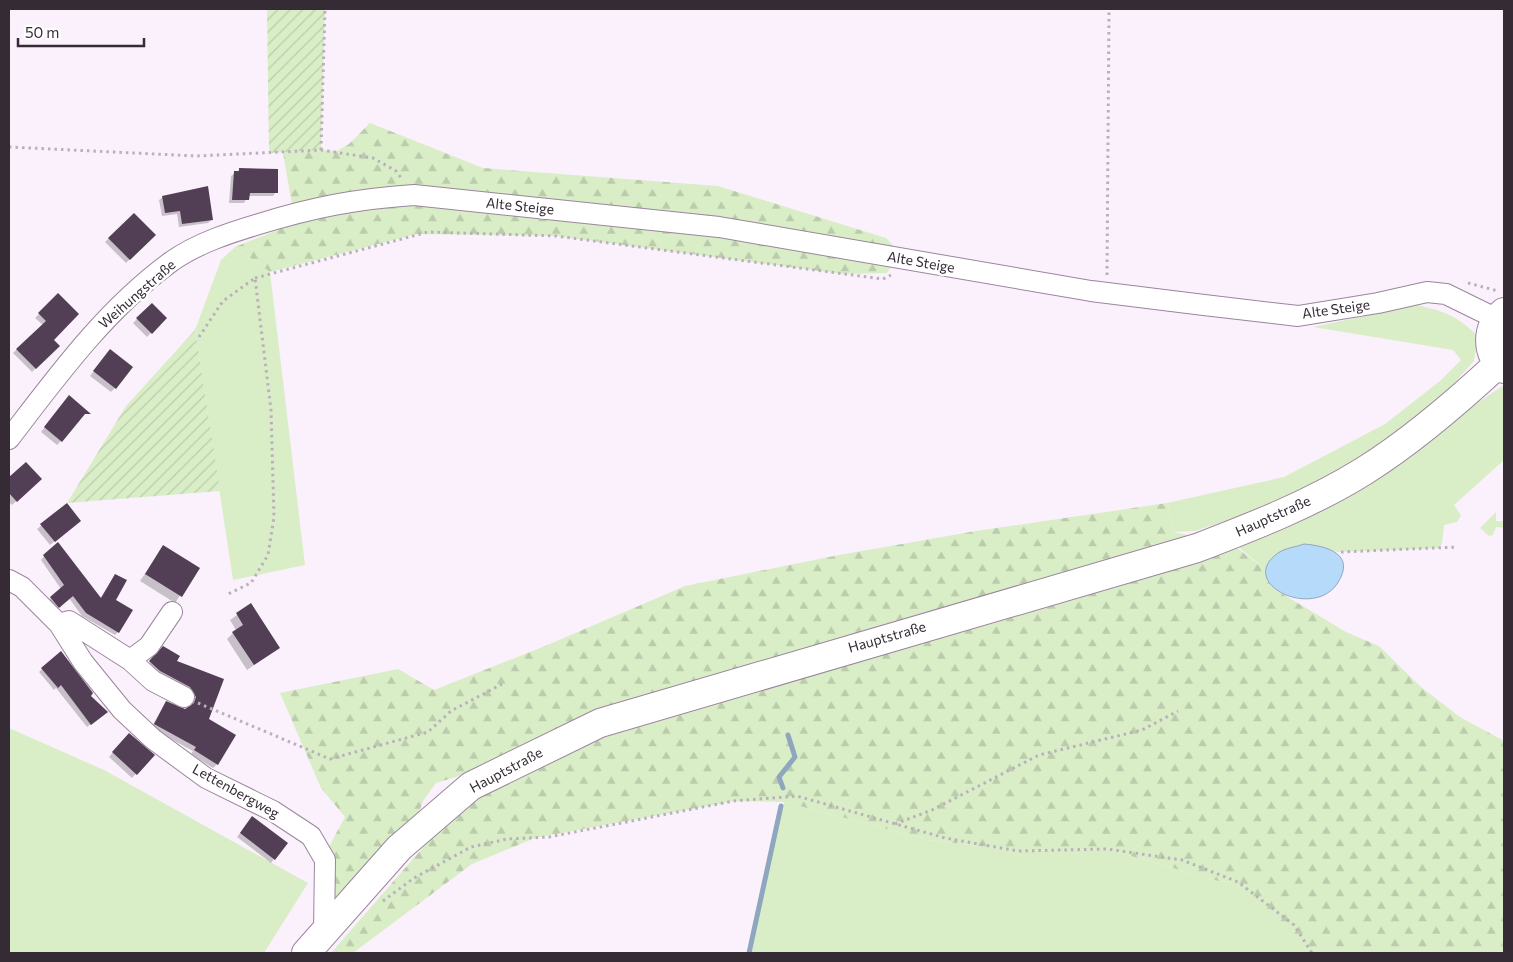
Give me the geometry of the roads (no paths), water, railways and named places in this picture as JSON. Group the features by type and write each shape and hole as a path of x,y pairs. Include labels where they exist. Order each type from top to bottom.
{"main road":[{"path":"1501,316 1491,331 1490,342 1492,353 1501,367"},
{"name":"Hauptstraße","path":"306,953 412,835 471,786 517,762 600,723 1197,548 1273,519 1363,471 1449,409 1501,367"}],"street":[{"name":"Alte Steige","path":"337,202 414,195 719,227 1106,294 1298,316 1378,303 1427,292 1446,294 1501,316"},
{"name":"Weihungstraße","path":"9,439 75,353 132,295 174,260 199,246 245,228 337,202"},
{"name":"Lettenbergweg","path":"9,580 22,587 59,624 83,662 122,710 153,739 206,778 274,811 311,836 325,860 324,932"},
{"path":"130,660 149,646 172,612"},
{"path":"59,624 69,621 130,660 153,681 184,697"}],"water":[{"path":"1304,544 1330,550 1337,554 1344,565 1337,584 1326,594 1311,599 1296,598 1282,593 1272,585 1266,576 1267,564 1278,553"}],"waterway":[{"path":"783,788 779,777 795,757 788,735"},
{"path":"749,953 781,806"}]}
